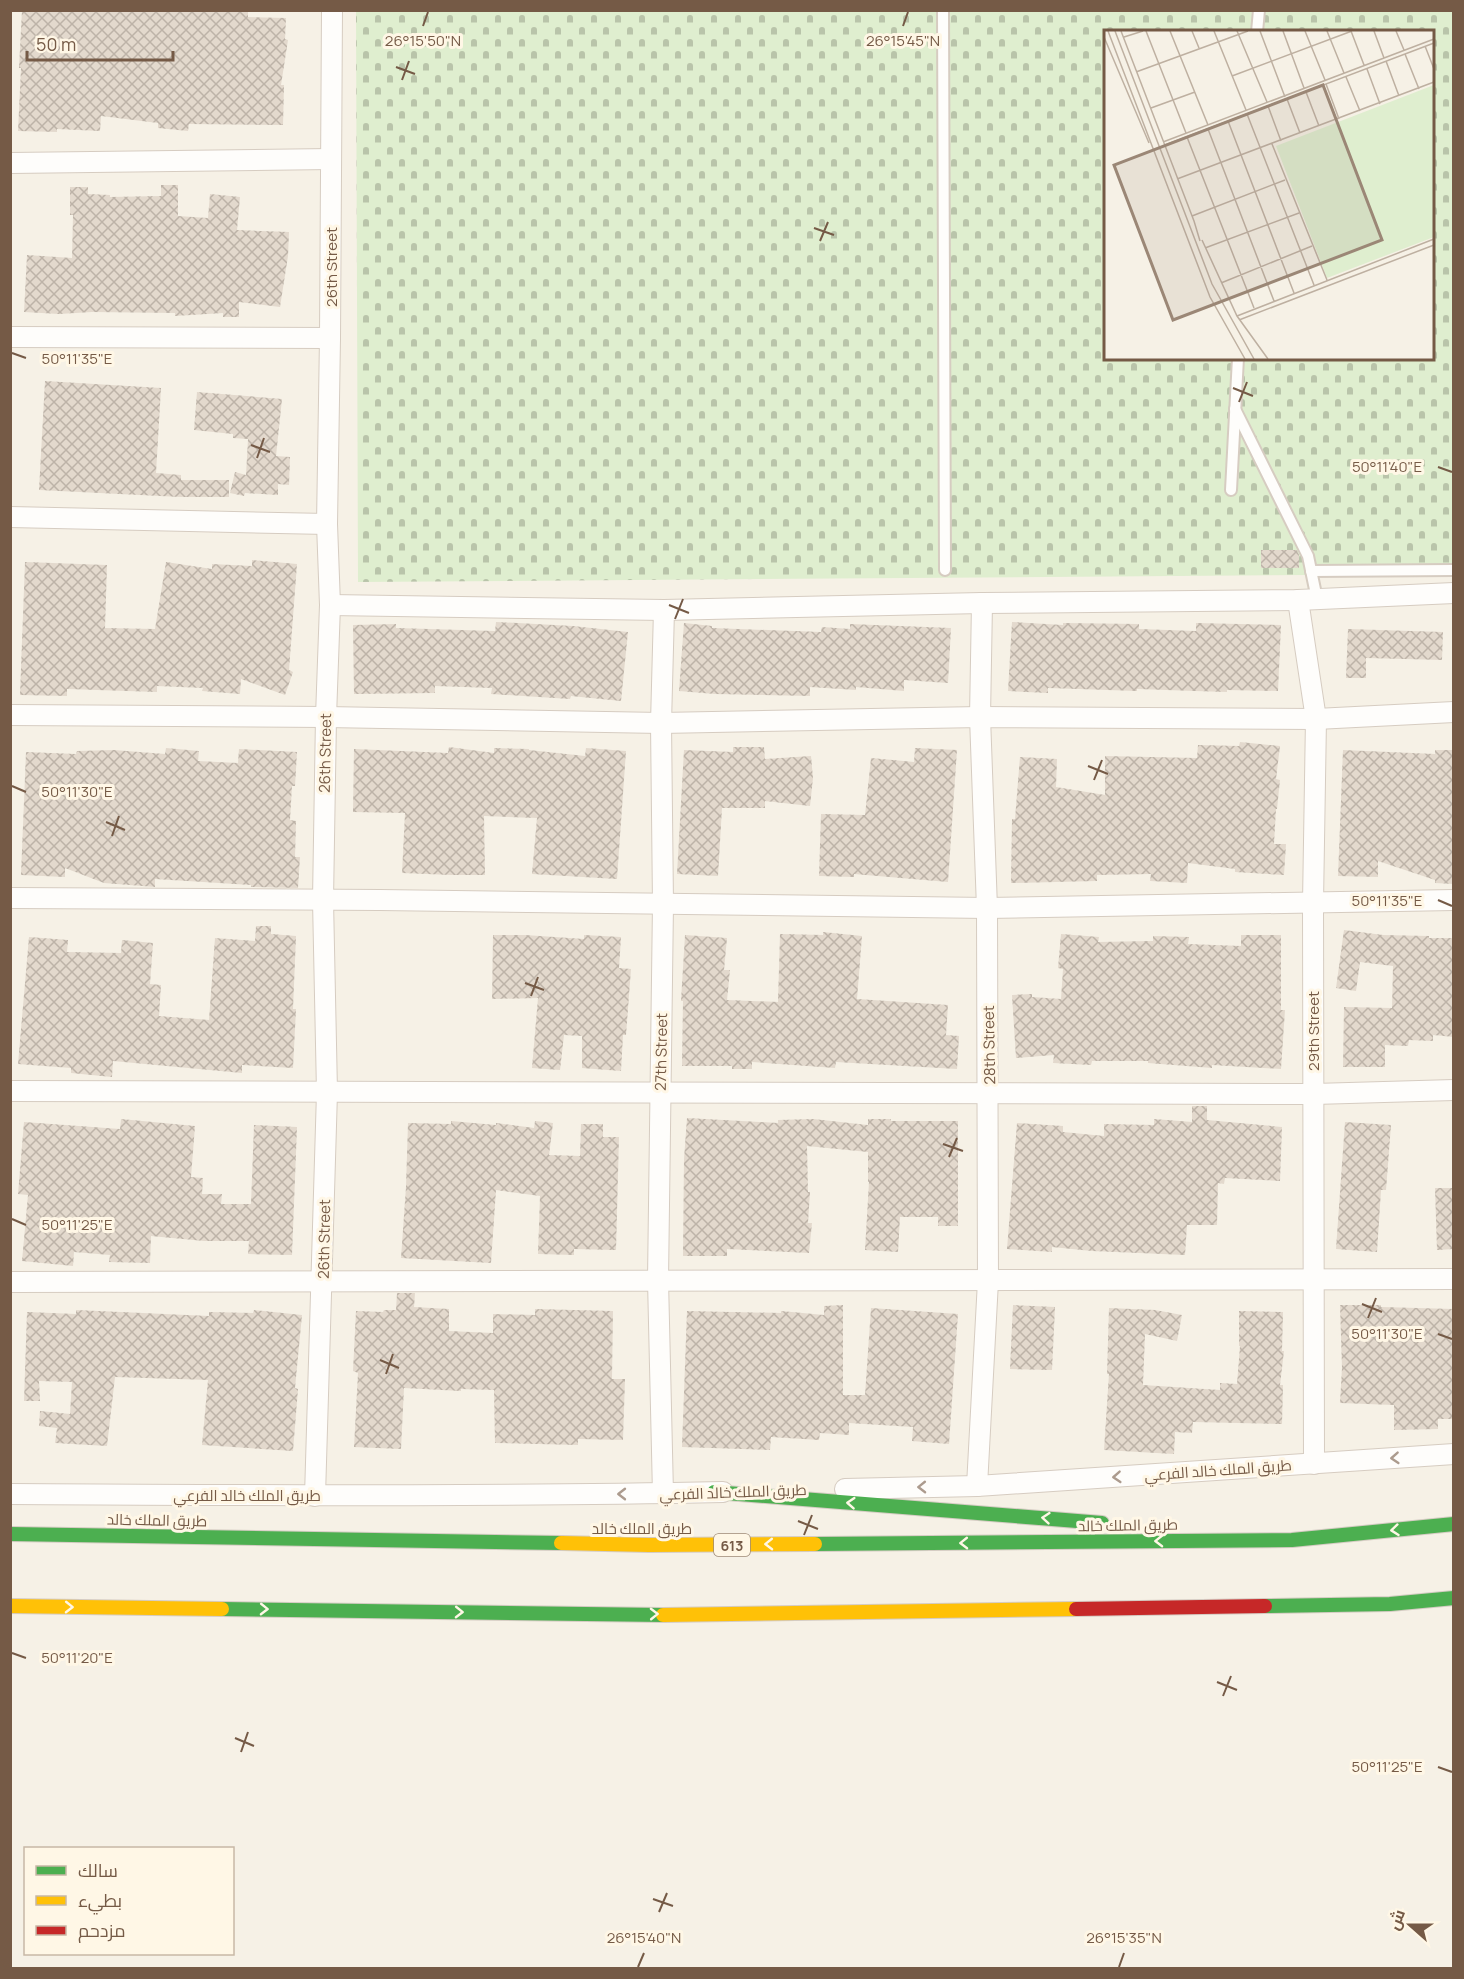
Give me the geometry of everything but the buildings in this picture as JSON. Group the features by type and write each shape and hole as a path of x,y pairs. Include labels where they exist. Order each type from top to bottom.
{"highway":[{"path":"714,1492 1119,1524"},
{"name":"طريق الملك خالد","path":"10,1534 649,1545 1292,1540 1454,1524"},
{"path":"1154,1527 1292,1540"},
{"path":"10,1606 645,1615 1390,1604 1454,1598"}],"street":[{"name":"26th Street","path":"315,1496 327,1092 323,900 330,605 327,524 332,10"},
{"path":"10,163 331,159"},
{"path":"10,337 330,338"},
{"path":"10,516 327,524"},
{"path":"330,605 664,610 982,603 1308,600 1454,593"},
{"name":"29th Street","path":"1308,600 1316,719 1313,903 1314,1464"},
{"name":"28th Street","path":"976,1486 988,1281 987,908 980,717 982,603"},
{"name":"27th Street","path":"663,1494 658,1280 663,904 661,723 664,610"},
{"path":"10,714 661,723 980,717 1316,719 1454,712"},
{"path":"10,898 987,908 1454,900"},
{"path":"10,1091 1314,1094 1454,1090"},
{"path":"10,1282 1454,1279"},
{"name":"طريق الملك خالد الفرعي","path":"10,1494 315,1496 663,1494 976,1486 1454,1454"}],"lane":[{"path":"943,10 945,570"},
{"path":"1257,30 1259,10"},
{"path":"1231,490 1238,360"},
{"path":"1235,409 1308,556 1311,571 1308,600"},
{"path":"1311,571 1454,570"}],"green space":[{"path":"356,11 1453,11 1453,574 358,582"}],"traffic: fast":[{"path":"714,1492 1102,1523"},
{"path":"815,1544 1292,1540 1454,1524"},
{"path":"10,1534 561,1543"},
{"path":"1265,1606 1390,1604 1454,1598"},
{"path":"222,1609 663,1615"}],"traffic: slow":[{"path":"561,1543 815,1544"},
{"path":"10,1606 222,1609"},
{"path":"663,1615 1076,1609"}],"traffic: jam":[{"path":"1076,1609 1265,1606"}]}
